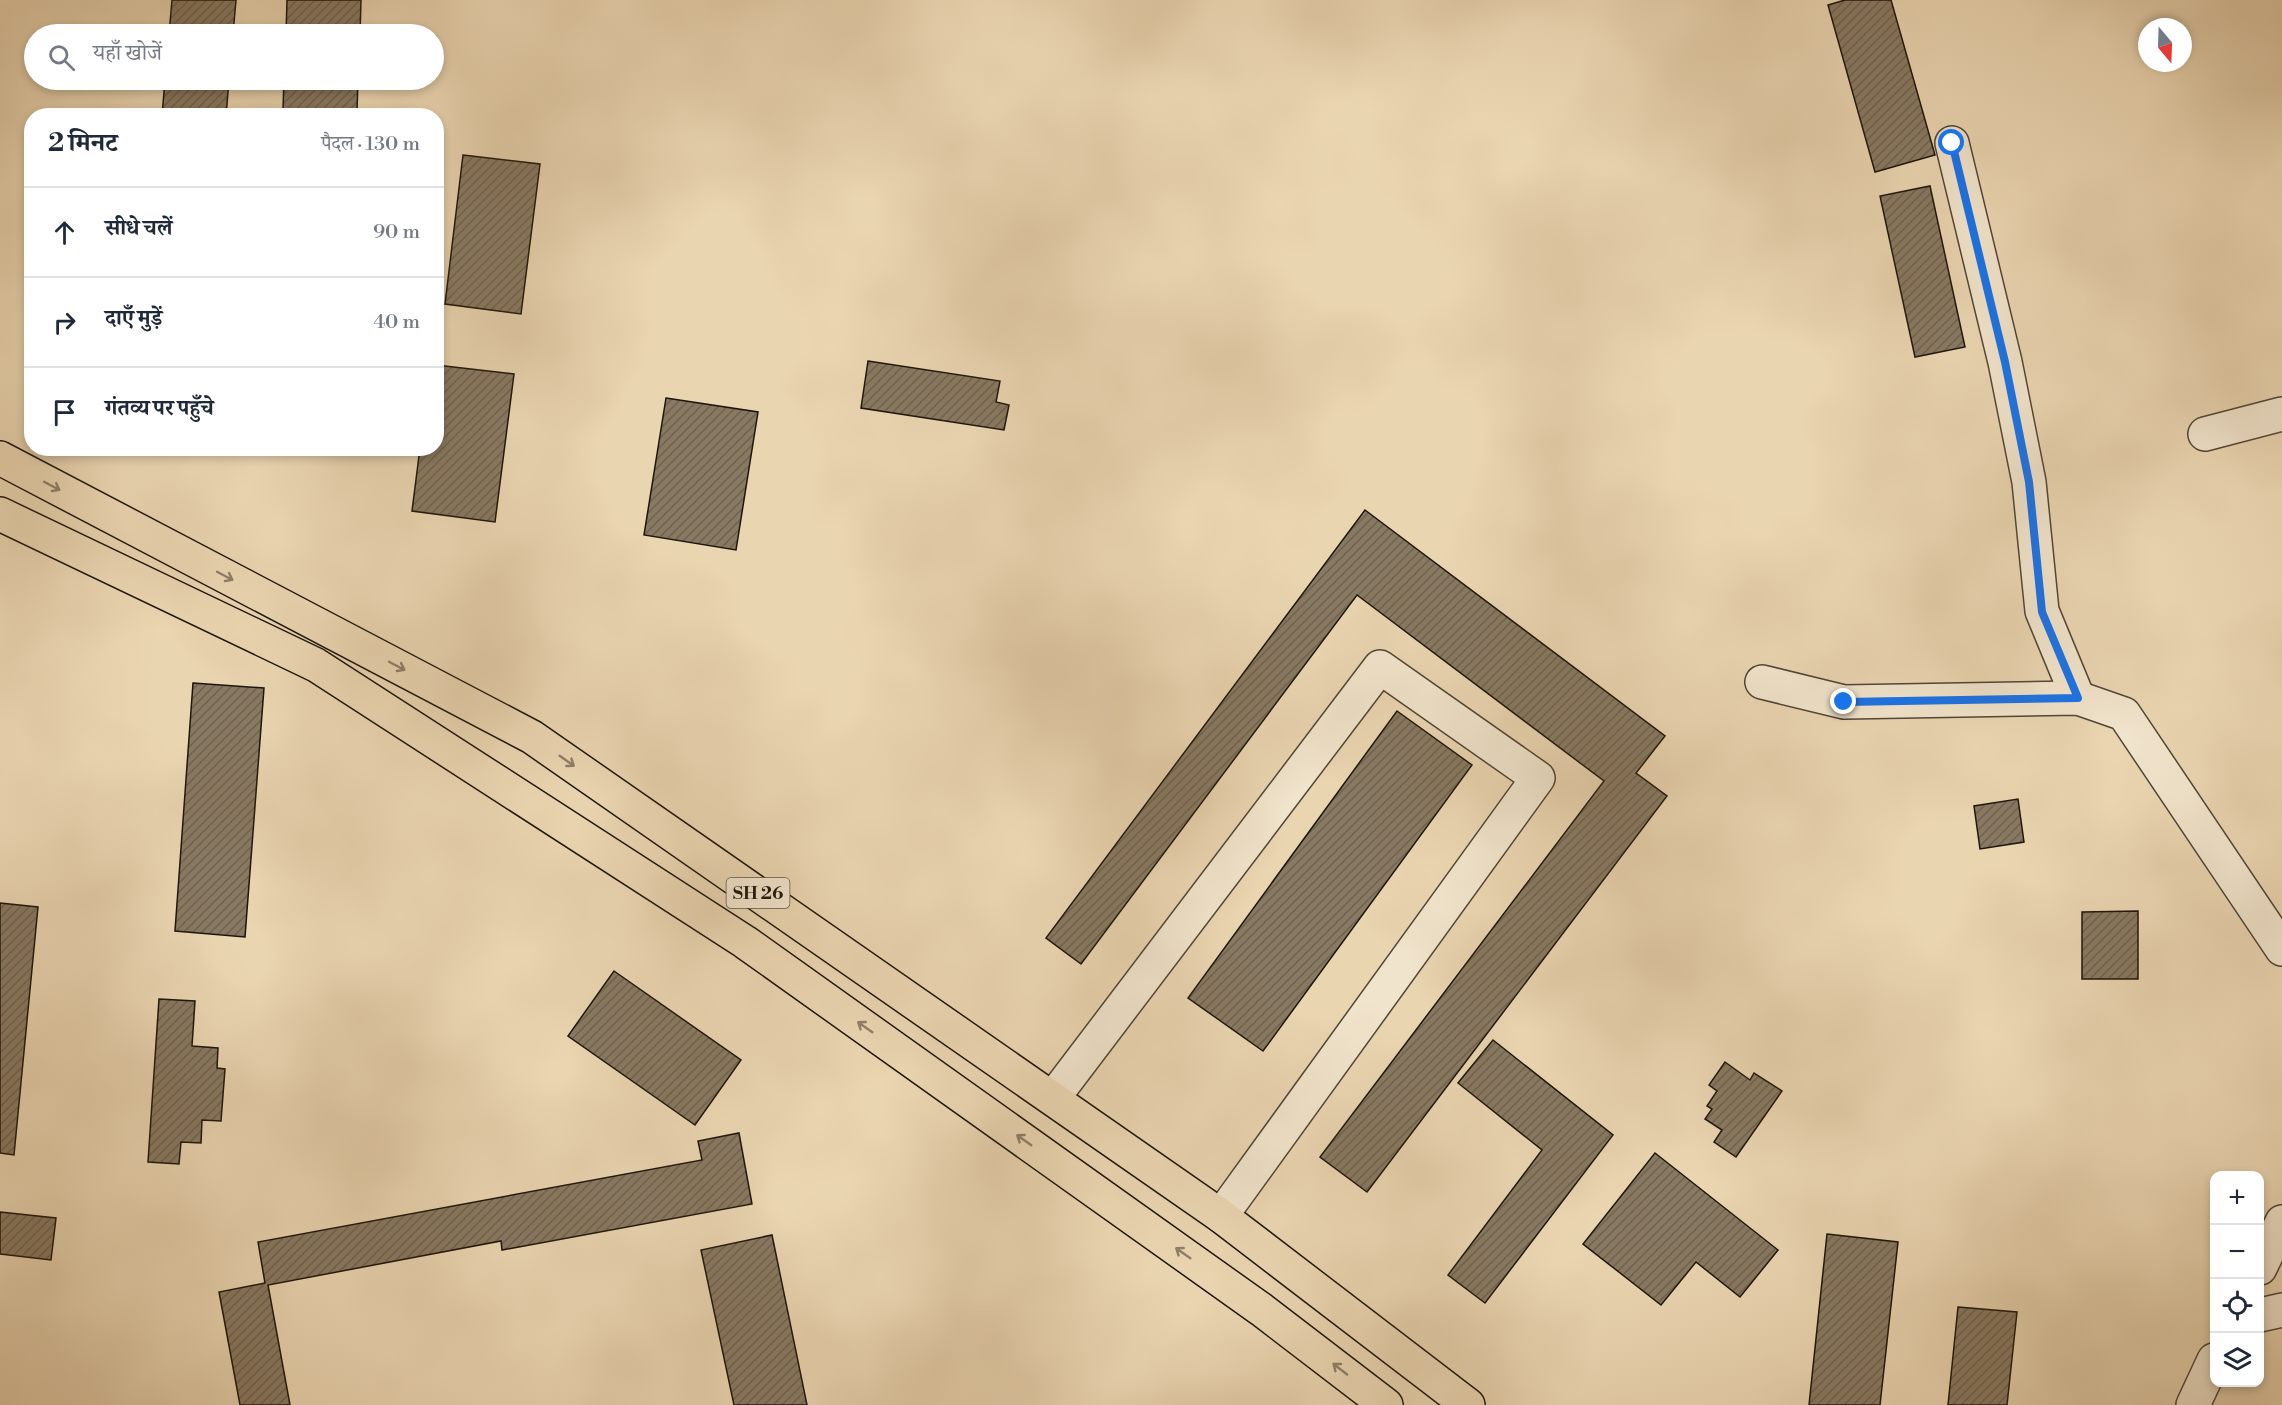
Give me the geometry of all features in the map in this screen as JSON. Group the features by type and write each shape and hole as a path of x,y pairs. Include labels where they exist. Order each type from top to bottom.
{"main road":[{"name":"SH 26","path":"0,458 532,737 1221,1216 1439,1380 1468,1405"},
{"path":"0,513 326,671 746,942 1262,1310 1386,1405"}],"street":[{"path":"1952,143 2005,362 2029,482 2042,612 2078,698"},
{"path":"2205,434 2282,414"},
{"path":"1053,1098 1380,667 1538,778 1221,1216"},
{"path":"1762,682 1844,702 2078,698 2124,714 2282,949"},
{"path":"2264,1258 2282,1222"},
{"path":"2264,1314 2282,1310"},
{"path":"2193,1405 2210,1369"}],"building":[{"path":"172,0 236,0 234,24 170,24"},
{"path":"287,0 361,0 360,24 286,24"},
{"path":"1845,0 1891,0 1935,155 1875,172 1828,5"},
{"path":"164,90 228,90 227,108 163,108"},
{"path":"284,90 358,90 357,108 283,108"},
{"path":"463,155 540,164 521,314 445,304"},
{"path":"1930,186 1965,347 1915,357 1880,196"},
{"path":"868,361 1000,381 996,402 1009,405 1004,430 861,408"},
{"path":"444,366 514,374 495,522 412,511 419,456 444,456"},
{"path":"666,398 758,412 736,550 644,535"},
{"path":"1365,510 1665,736 1636,773 1667,796 1367,1192 1320,1157 1604,781 1357,595 1081,964 1046,938"},
{"path":"193,683 264,688 245,937 175,931"},
{"path":"1397,711 1472,765 1263,1051 1188,998"},
{"path":"2018,799 2024,842 1980,849 1974,806"},
{"path":"0,903 38,907 14,1155 0,1153"},
{"path":"2138,911 2138,979 2082,979 2082,912"},
{"path":"614,971 741,1060 695,1125 568,1036"},
{"path":"159,999 195,1001 192,1046 218,1048 217,1068 225,1069 221,1121 202,1120 201,1143 181,1142 179,1164 148,1162"},
{"path":"1493,1040 1613,1135 1485,1303 1448,1275 1542,1150 1458,1083"},
{"path":"1725,1062 1750,1080 1754,1073 1782,1091 1736,1157 1714,1142 1722,1130 1705,1119 1712,1109 1707,1106 1717,1091 1709,1085"},
{"path":"739,1133 752,1204 502,1250 501,1241 268,1285 290,1405 240,1405 219,1292 265,1283 258,1242 702,1160 698,1141"},
{"path":"1655,1153 1778,1250 1740,1297 1696,1262 1661,1305 1583,1244"},
{"path":"0,1212 56,1218 51,1260 0,1254"},
{"path":"1827,1234 1898,1242 1880,1405 1809,1405"},
{"path":"772,1235 807,1405 734,1405 701,1250"},
{"path":"1958,1307 2017,1312 2007,1405 1948,1405"}],"route":[{"path":"1844,702 2078,698 2042,612 2029,482 2005,362 1952,143"}]}
